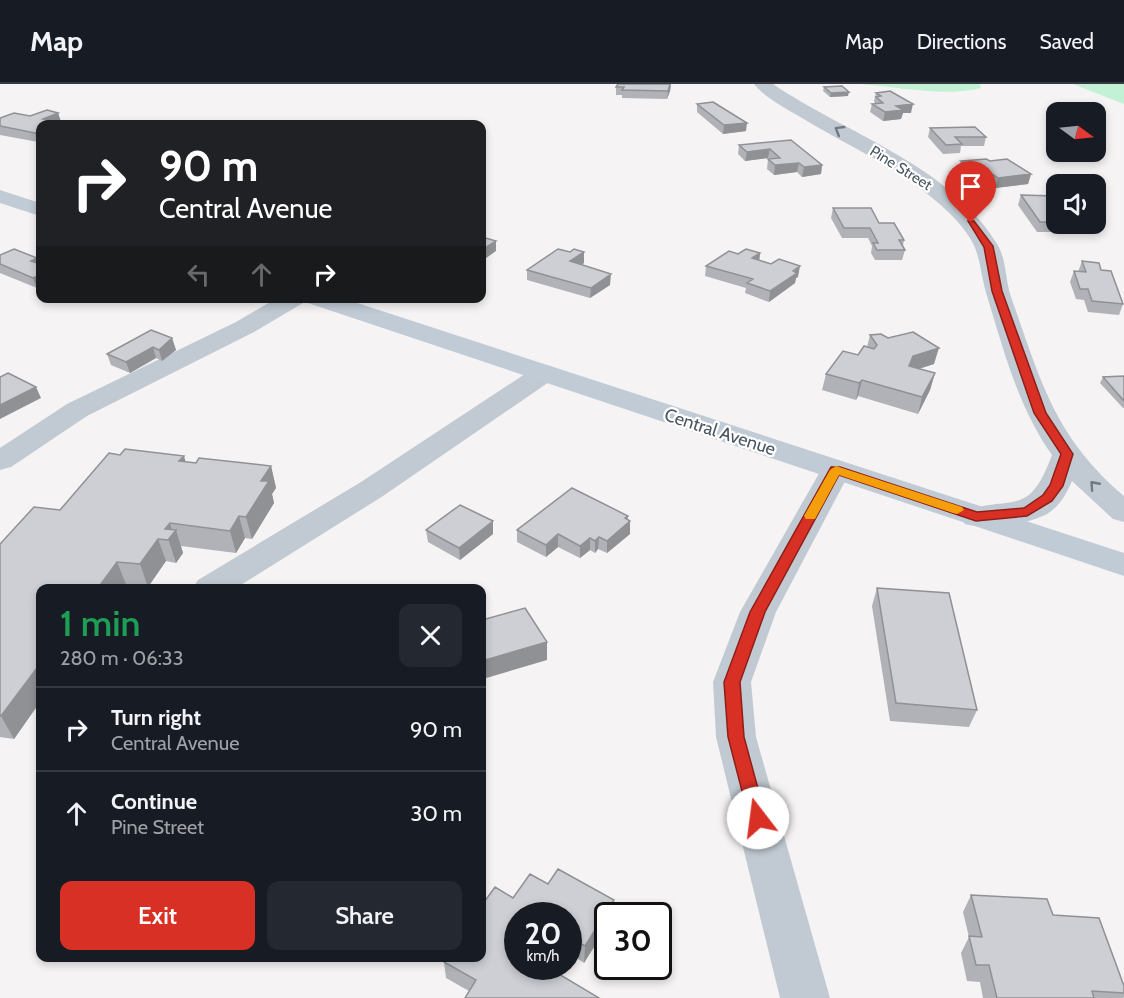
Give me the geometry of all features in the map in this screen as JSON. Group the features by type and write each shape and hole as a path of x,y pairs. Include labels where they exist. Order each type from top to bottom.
{"main road":[{"path":"0,196 36,209"},
{"name":"Central Avenue","path":"331,303 1124,565"}],"street":[{"name":"Pine Street","path":"762,84 940,192 971,223 988,246 997,291 1040,413 1067,454 1108,500 1124,512"},
{"path":"0,461 77,410 245,327 287,303"},
{"path":"217,584 372,489 543,374"},
{"path":"976,516 1027,512 1041,503 1057,486 1067,454"},
{"path":"805,998 736,737 732,682 758,612 836,470"}],"green space":[{"path":"861,84 980,84 981,88 953,92"},
{"path":"1073,84 1124,84 1124,104"}],"building":[{"path":"618,84 670,84 668,91 622,90 624,87 616,87"},
{"path":"842,86 849,92 831,93 824,87"},
{"path":"890,91 913,104 896,106 903,110 885,112 872,104 883,103 876,97 881,96 876,93"},
{"path":"713,102 747,123 724,125 697,104"},
{"path":"47,110 58,113 43,119 48,120 36,120 35,133 0,126 0,118 14,113 30,116"},
{"path":"975,127 986,137 955,137 962,144 946,145 930,128"},
{"path":"791,140 822,165 804,167 799,163 775,165 768,159 780,158 770,149 747,152 739,145"},
{"path":"986,159 990,161 1007,159 1031,174 998,178 988,171 977,172 961,161"},
{"path":"1021,195 1046,196 1046,222 1040,222"},
{"path":"833,208 871,208 879,223 894,223 904,240 899,240 905,250 877,250 873,243 878,243 870,228 844,228"},
{"path":"486,238 496,241 486,247"},
{"path":"14,249 36,258 31,261 36,263 36,277 33,278 0,264 0,255"},
{"path":"558,249 570,252 574,249 584,252 570,261 611,274 591,288 527,270"},
{"path":"746,249 760,253 752,258 771,264 779,259 800,266 793,271 797,273 770,291 747,283 753,279 706,266 729,251 738,254"},
{"path":"1082,261 1099,263 1101,270 1111,271 1123,304 1092,301 1088,289 1080,289 1074,271 1086,272"},
{"path":"151,330 172,338 159,350 153,347 126,362 107,354"},
{"path":"913,332 939,348 913,356 909,366 935,373 922,397 862,380 859,383 826,374 843,351 858,355 864,346 874,349 877,345 870,335 881,334 888,338"},
{"path":"8,373 36,387 0,405 0,377"},
{"path":"1124,376 1124,401 1103,377"},
{"path":"125,449 184,456 179,461 196,463 199,458 271,466 261,481 269,481 246,517 239,516 230,531 170,523 165,529 176,530 168,540 158,539 140,564 117,562 101,584 36,584 36,669 0,716 0,544 34,507 60,510 109,453 120,455"},
{"path":"572,488 628,516 625,518 630,521 607,541 599,537 595,541 590,538 580,546 558,534 546,545 517,530"},
{"path":"460,505 493,521 459,548 426,530"},
{"path":"877,588 949,593 977,710 896,703"},
{"path":"525,608 547,642 486,660 486,619"},
{"path":"558,869 614,900 613,902 594,902 594,932 585,946 582,944 582,902 504,902 504,980 569,980 599,998 465,998 476,980 444,962 486,962 486,899 495,887 513,898 530,874 548,884"},
{"path":"971,895 1047,899 1053,915 1099,918 1124,986 1124,993 1092,991 1094,998 997,998 989,965 976,965 969,936 982,937"}],"slow traffic":[{"path":"811,516 836,470 957,510"}],"route":[{"path":"758,818 736,737 732,682 758,612 836,470 976,516 1027,512 1047,498 1057,486 1067,454 1040,413 997,291 988,246 971,223"}]}
